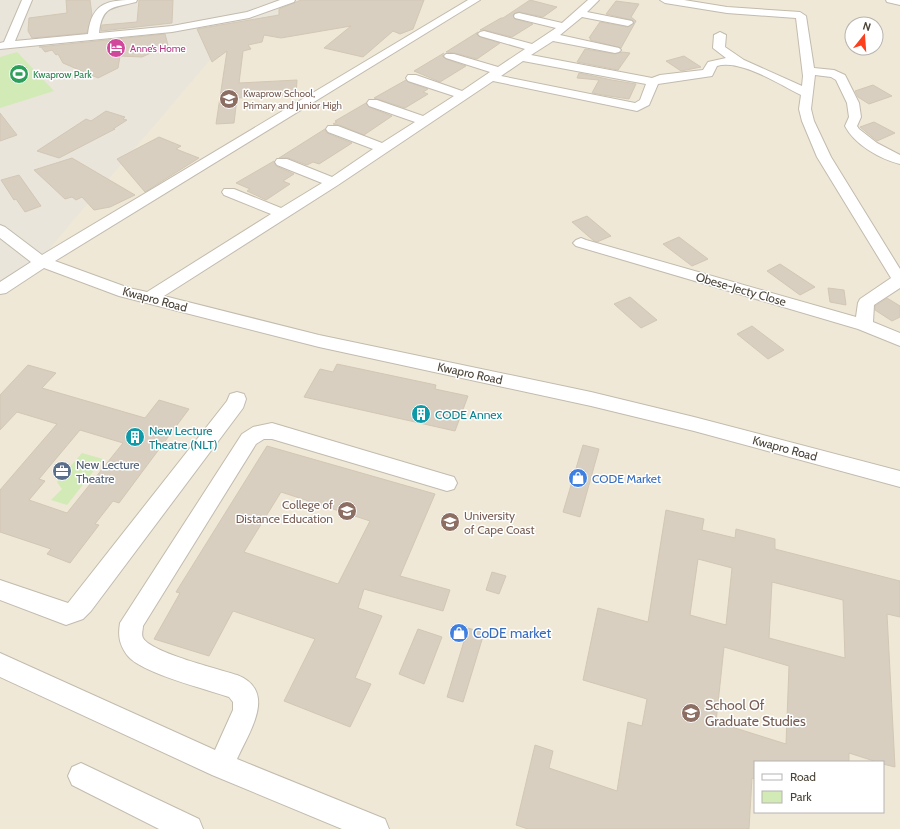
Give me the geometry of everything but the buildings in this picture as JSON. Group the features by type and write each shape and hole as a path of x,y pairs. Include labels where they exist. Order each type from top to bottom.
{"street":[{"path":"4,46 27,0"},
{"path":"92,36 96,17 101,11 111,4 132,0"},
{"path":"4,46 92,36 154,32 232,19 249,15 290,0"},
{"path":"0,289 42,262 475,0"},
{"path":"149,298 333,182 551,37 594,0"},
{"path":"666,0 727,10 797,10 801,16 808,71 805,109 808,121 824,157 894,272 900,279 866,303 864,325"},
{"path":"891,0 900,2"},
{"path":"579,14 628,23"},
{"path":"518,16 564,27"},
{"path":"484,34 534,48"},
{"path":"720,34 719,48 740,62 807,93"},
{"path":"551,37 615,50"},
{"path":"450,56 495,74 637,108 645,102 653,82"},
{"path":"521,57 653,82 660,79 708,73 712,64 717,62 740,62"},
{"path":"808,71 834,74 841,78 853,103 855,117 852,126 855,133 873,146 900,160"},
{"path":"412,78 462,95"},
{"path":"373,103 424,121"},
{"path":"333,128 382,148"},
{"path":"282,162 333,182"},
{"path":"229,192 283,214"},
{"name":"Kwapro Road","path":"0,230 11,240 42,262 125,292 319,341 591,399 680,420 900,479"},
{"name":"Obese-Jecty Close","path":"581,243 864,325 900,340"},
{"path":"0,590 66,614 75,611 88,597 236,403 237,399"},
{"path":"221,766 246,711 246,696 237,687 156,661 136,648 130,637 132,623 249,439 260,432 272,431 447,483"},
{"path":"0,665 221,766 376,829"},
{"path":"81,776 189,829"}],"shaded area":[{"path":"0,0 365,0 44,255 0,282"},
{"name":"University of Cape Coast","path":"365,0 900,0 900,829 0,829 0,282 44,255 240,25"}],"green space":[{"name":"Kwaprow Park","path":"17,52 54,91 0,108 0,57"},
{"path":"82,453 103,459 67,505 51,500 62,489 57,482"}],"place":[{"name":"Anne’s Home","path":"116,48"},
{"name":"Kwaprow Park","path":"19,74"},
{"name":"Kwaprow School, Primary and Junior High","path":"229,99"},
{"name":"CODE Annex","path":"421,414"},
{"name":"New Lecture Theatre (NLT)","path":"135,437"},
{"name":"New Lecture Theatre","path":"62,471"},
{"name":"CODE Market","path":"578,478"},
{"name":"College of Distance Education","path":"347,511"},
{"name":"University of Cape Coast","path":"450,522"},
{"name":"CoDE market","path":"459,633"},
{"name":"School Of Graduate Studies","path":"691,713"}]}
